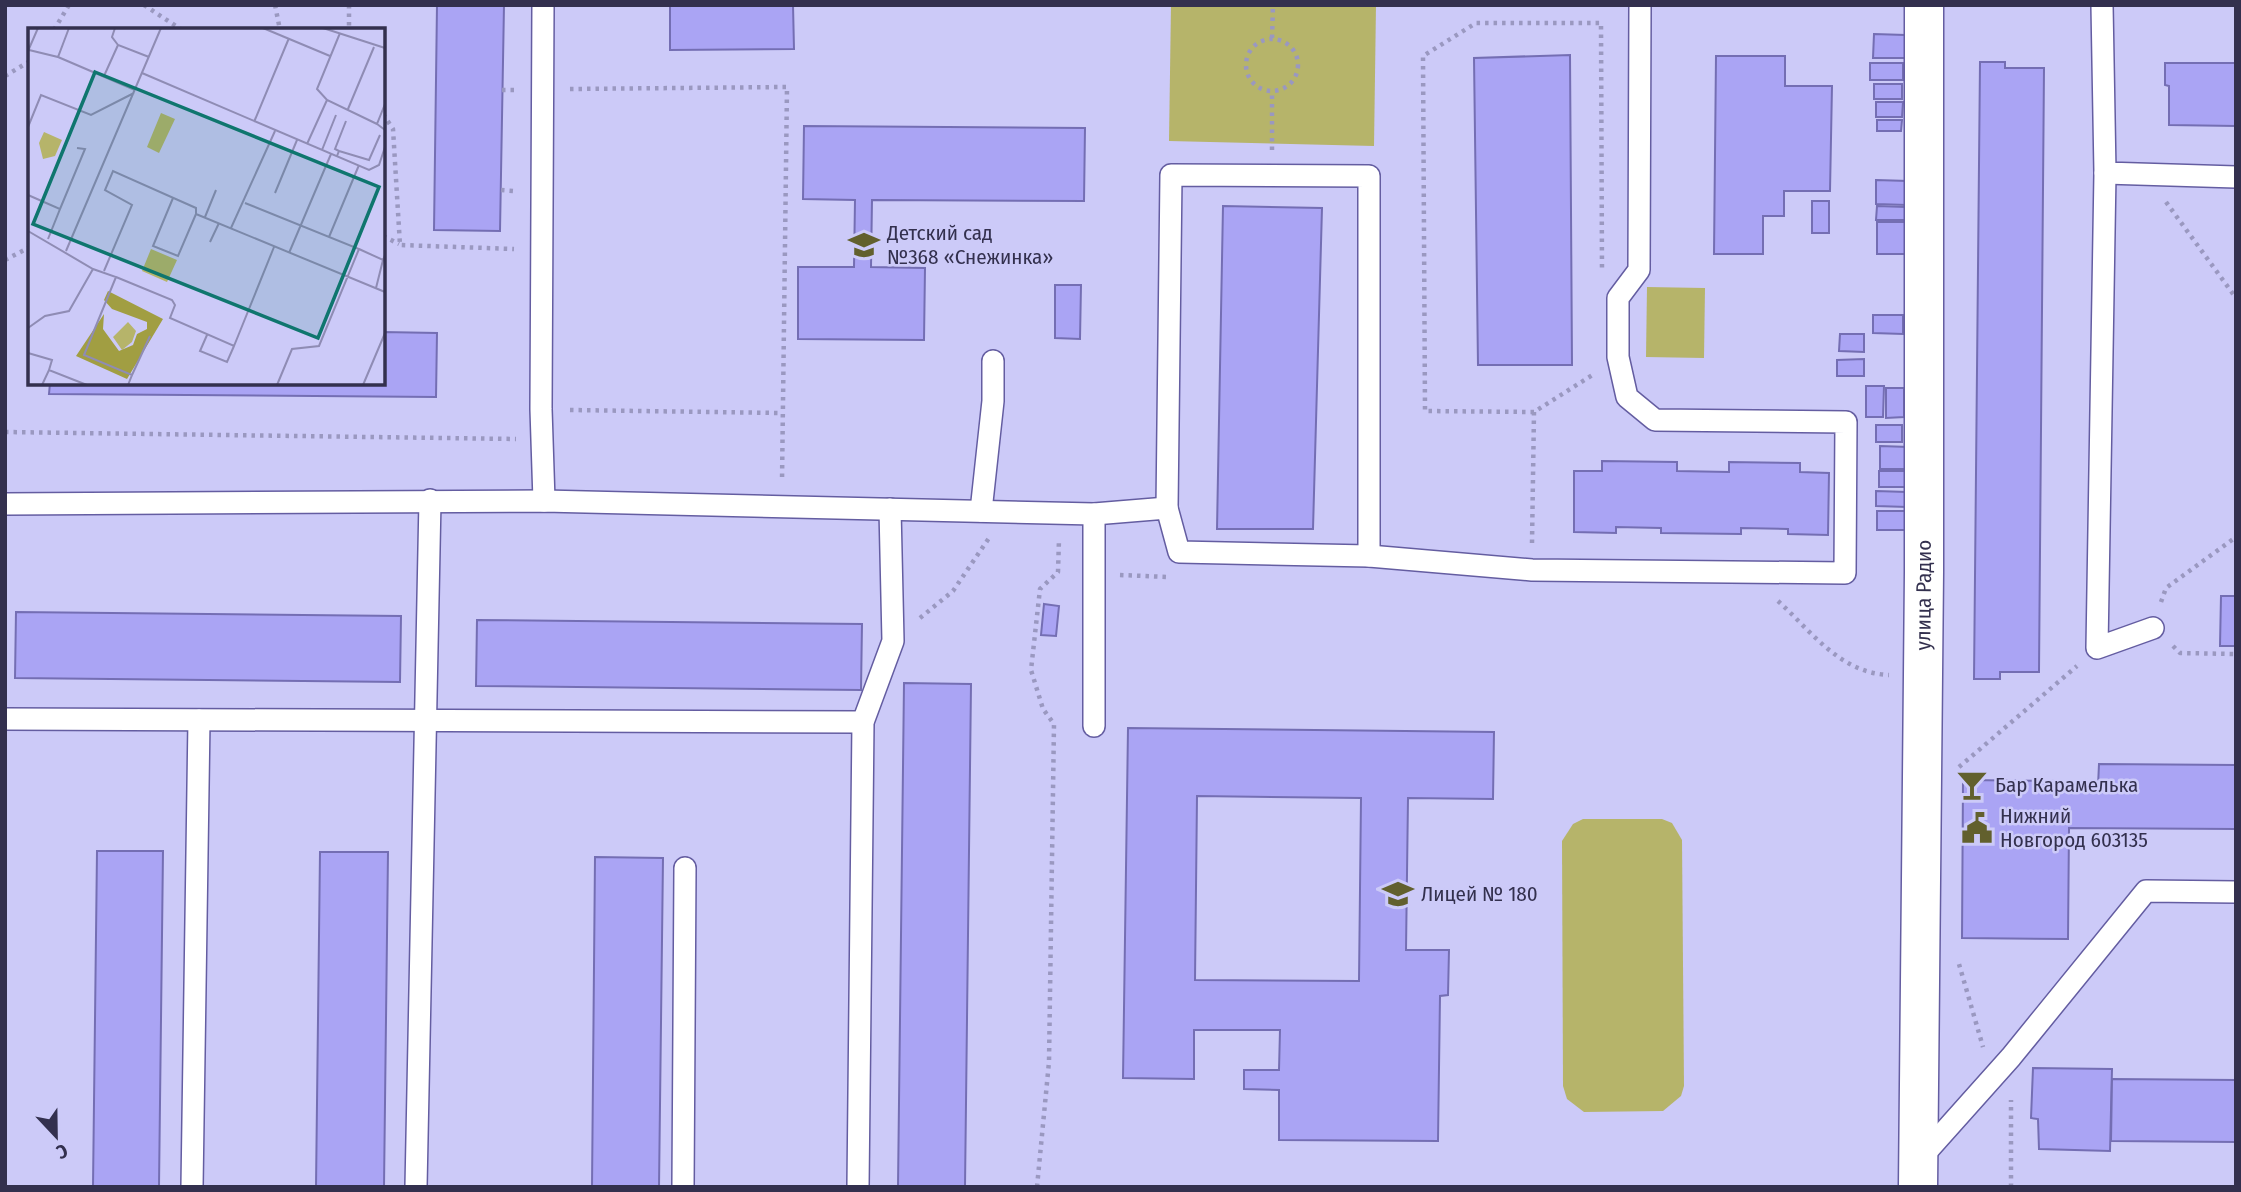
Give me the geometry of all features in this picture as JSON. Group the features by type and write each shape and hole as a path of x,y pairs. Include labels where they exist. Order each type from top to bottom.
{"street":[{"name":"улица Радио","path":"1918,1173 1923,677 1924,5"}],"lane":[{"path":"543,5 541,439 544,500"},
{"path":"1369,556 1369,176 1171,175 1167,508 1179,552 1369,556 1532,570 1845,573 1846,422 1655,420 1628,397 1619,357 1618,298 1639,270 1640,5"},
{"path":"2102,5 2105,173 2097,648 2153,628"},
{"path":"2105,173 2236,177"},
{"path":"981,511 993,401 993,361"},
{"path":"416,1187 430,500"},
{"path":"5,504 544,500 1060,514 1167,508"},
{"path":"858,1187 863,722 893,641 890,509"},
{"path":"1094,514 1094,726"},
{"path":"5,719 863,722"},
{"path":"192,1187 199,720"},
{"path":"683,1187 685,868"},
{"path":"1918,1173 1992,1078 2146,891 2236,892"}],"path":[{"path":"55,28 69,5"},
{"path":"144,5 179,28"},
{"path":"275,5 280,28"},
{"path":"349,5 349,28"},
{"path":"1272,38 1273,5"},
{"path":"1602,286 1601,23 1476,23 1423,56 1425,411 1534,412 1602,369"},
{"path":"1272,38 1294,49 1298,65 1288,86 1272,91 1255,85 1247,69 1247,60 1256,45 1272,38"},
{"path":"5,76 28,62"},
{"path":"542,89 787,87 780,413 782,505"},
{"path":"1272,91 1272,175"},
{"path":"385,117 393,130 400,245"},
{"path":"2145,175 2236,298"},
{"path":"385,237 400,245 541,250"},
{"path":"5,260 28,248"},
{"path":"541,409 780,413"},
{"path":"1532,570 1534,412"},
{"path":"5,432 541,439"},
{"path":"893,641 953,591 1008,512"},
{"path":"1037,1187 1049,1062 1054,724 1043,709 1031,670 1040,589 1058,572 1060,514"},
{"path":"2236,537 2166,588 2153,628 2180,653 2236,654"},
{"path":"1094,574 1177,577"},
{"path":"1749,574 1834,656 1870,674 1923,677"},
{"path":"1952,773 2097,648"},
{"path":"1955,951 1992,1078"},
{"path":"2011,1057 2011,1187"}],"shaded area":[{"path":"1171,5 1376,5 1374,146 1169,141"},
{"path":"1647,287 1705,288 1704,358 1646,357"},
{"path":"1583,819 1662,819 1672,823 1682,840 1684,1086 1681,1096 1663,1111 1584,1112 1567,1099 1563,1086 1562,841 1573,824"}],"building":[{"path":"437,5 504,5 500,231 434,230"},
{"path":"670,5 793,5 794,49 670,50"},
{"path":"1874,34 1905,35 1905,58 1873,58"},
{"path":"1570,55 1572,365 1478,365 1474,58"},
{"path":"1716,56 1785,56 1785,86 1832,86 1830,191 1784,191 1784,216 1763,216 1763,254 1714,254"},
{"path":"1980,62 2005,62 2005,68 2044,68 2039,672 2000,672 2000,679 1974,679"},
{"path":"1870,63 1903,63 1903,80 1870,80"},
{"path":"2165,63 2236,63 2236,126 2169,125 2169,86 2165,85"},
{"path":"1874,84 1902,84 1902,99 1874,99"},
{"path":"1876,102 1903,102 1902,117 1876,117"},
{"path":"1877,120 1902,120 1901,131 1877,131"},
{"path":"804,126 1085,128 1084,201 872,200 871,267 925,268 924,340 798,339 798,267 854,267 855,200 803,199"},
{"path":"1876,180 1908,181 1907,205 1876,204"},
{"path":"1812,201 1829,201 1829,233 1812,233"},
{"path":"1223,206 1322,208 1313,529 1217,529"},
{"path":"1877,206 1906,207 1905,220 1876,220"},
{"path":"1877,222 1912,222 1912,254 1877,254"},
{"path":"1055,285 1081,285 1080,339 1055,338"},
{"path":"1873,315 1903,315 1903,334 1873,333"},
{"path":"385,332 437,333 436,397 49,394 50,385 385,385"},
{"path":"1840,334 1864,334 1864,352 1839,351"},
{"path":"1864,359 1864,376 1837,376 1837,360"},
{"path":"1866,386 1884,386 1883,417 1866,417"},
{"path":"1886,388 1904,388 1904,417 1886,418"},
{"path":"1876,425 1902,425 1902,442 1876,442"},
{"path":"1880,446 1909,447 1909,469 1880,469"},
{"path":"1602,461 1677,462 1677,471 1729,472 1729,462 1800,463 1800,472 1829,473 1828,535 1788,534 1788,529 1741,528 1741,534 1661,533 1661,528 1616,527 1616,533 1574,532 1574,471 1602,471"},
{"path":"1879,471 1908,471 1908,487 1879,487"},
{"path":"1876,491 1907,492 1907,507 1876,506"},
{"path":"1877,511 1910,511 1909,530 1877,530"},
{"path":"2221,596 2236,596 2236,646 2220,646"},
{"path":"1044,604 1059,606 1056,636 1041,635"},
{"path":"16,612 401,616 400,682 15,678"},
{"path":"477,620 862,624 861,690 476,686"},
{"path":"904,683 971,684 965,1187 898,1187"},
{"path":"1128,728 1494,732 1493,799 1408,798 1406,950 1449,950 1448,995 1440,996 1438,1141 1279,1140 1279,1090 1244,1089 1244,1070 1279,1070 1280,1030 1194,1030 1194,1079 1123,1078","holes":["1197,796 1361,798 1359,981 1195,980"]},
{"path":"2099,764 2236,765 2236,829 2069,828 2068,939 1962,938 1963,780 2061,781 2061,786 2098,786"},
{"path":"97,851 163,851 159,1187 93,1187"},
{"path":"320,852 388,852 384,1187 316,1187"},
{"path":"595,857 663,858 659,1187 592,1187"},
{"path":"2033,1068 2112,1069 2110,1151 2039,1149 2038,1119 2031,1118"},
{"path":"2112,1079 2236,1080 2236,1142 2111,1141"}],"place":[{"name":"Детский сад №368 «Снежинка»","path":"864,245"},
{"name":"Бар Карамелька","path":"1972,785"},
{"name":"Нижний Новгород 603135","path":"1977,828"},
{"name":"Лицей № 180","path":"1398,894"}]}
